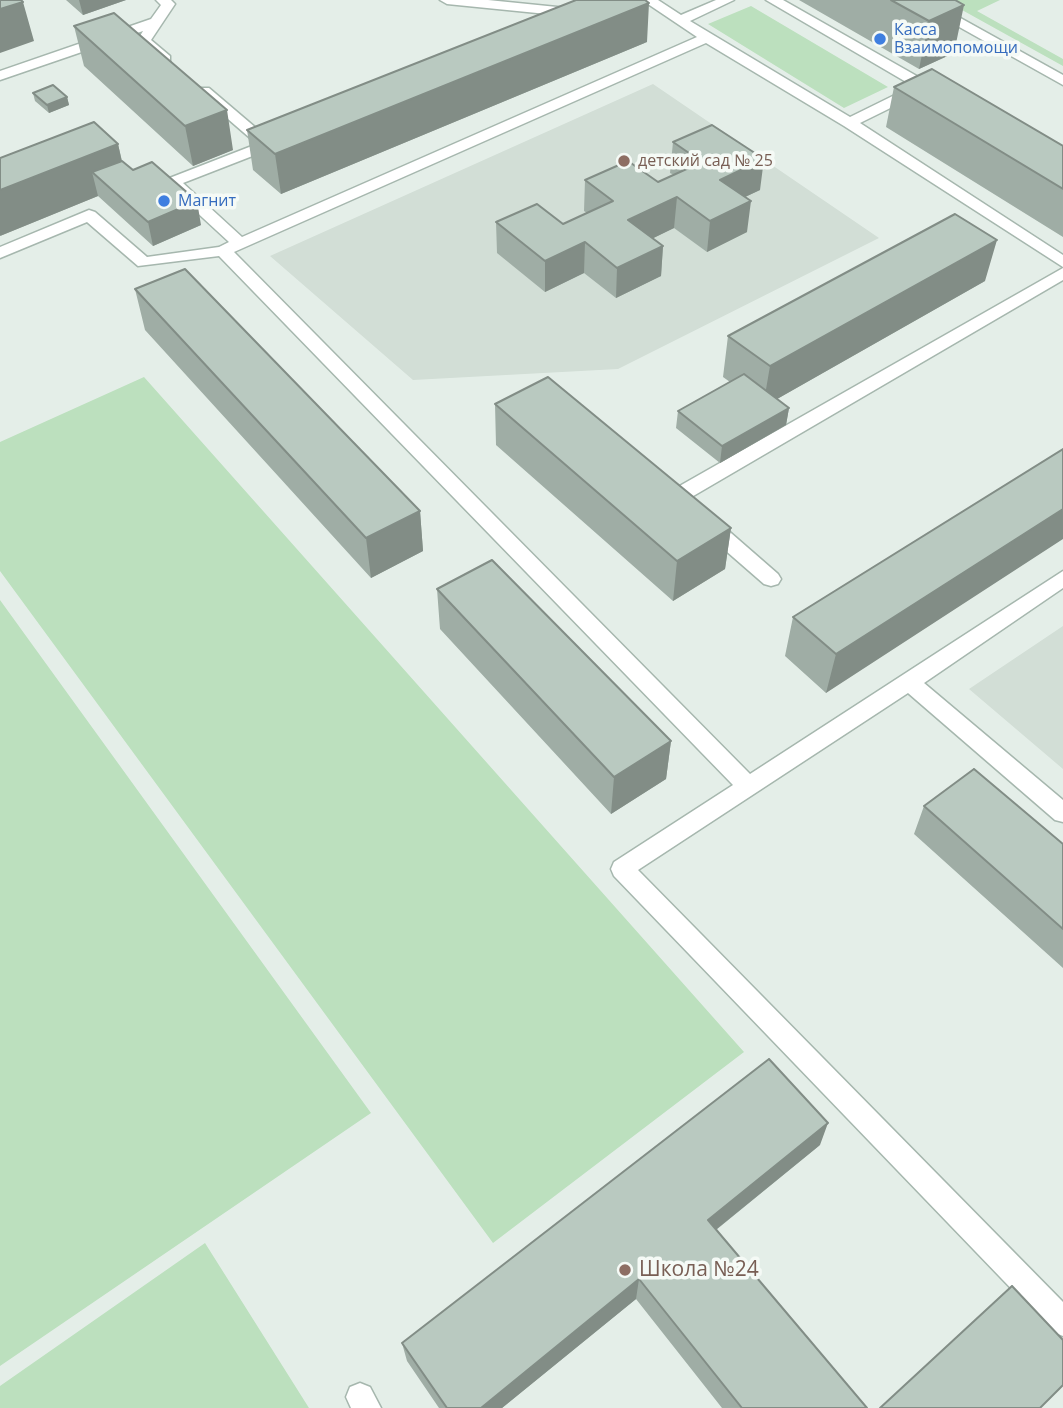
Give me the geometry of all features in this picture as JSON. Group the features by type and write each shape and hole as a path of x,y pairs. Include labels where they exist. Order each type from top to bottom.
{"street":[{"path":"163,0 168,5 144,41 176,67"},
{"path":"447,0 593,15"},
{"path":"649,0 849,123 1063,262"},
{"path":"645,17 676,17 727,0"},
{"path":"773,0 924,86 849,123"},
{"path":"918,0 1063,81"},
{"path":"0,76 157,22"},
{"path":"0,253 89,215 144,262 231,248 707,38"},
{"path":"196,85 268,145 172,182 231,248 748,787"},
{"path":"771,579 681,502 1063,273"},
{"path":"1063,578 622,869 1063,1322"},
{"path":"909,682 1063,813"}],"shaded area":[{"name":"детский сад № 25","path":"653,84 879,238 618,369 413,380 270,256"},
{"path":"1063,626 1063,769 969,689"}],"green space":[{"path":"944,0 1000,0 977,11 1063,59 1063,66"},
{"path":"751,6 888,87 844,108 708,24"},
{"path":"144,377 744,1052 493,1243 0,571 0,442"},
{"path":"0,600 371,1113 0,1366"},
{"path":"205,1243 309,1408 0,1408 0,1386"}],"building":[{"path":"0,0 21,0 23,2 0,9"},
{"path":"576,0 645,0 649,3 275,154 247,130"},
{"path":"891,0 955,0 964,5 929,21"},
{"path":"114,13 227,110 185,126 74,26"},
{"path":"932,69 1063,146 1063,189 894,87"},
{"path":"53,85 67,97 47,105 33,93"},
{"path":"94,122 118,144 0,190 0,158"},
{"path":"712,125 764,159 720,180 751,201 710,221 677,197 628,220 663,246 617,268 585,242 545,261 496,222 537,204 563,224 613,201 585,180 628,161 658,182 702,162 673,142"},
{"path":"122,161 133,170 152,162 197,201 148,222 92,172"},
{"path":"955,214 997,240 770,366 728,336"},
{"path":"185,269 420,511 366,538 135,289"},
{"path":"744,374 789,408 722,446 678,411"},
{"path":"548,377 731,528 677,561 495,404"},
{"path":"1063,449 1063,509 836,654 793,617"},
{"path":"492,560 671,741 614,777 437,589"},
{"path":"974,769 1063,844 1063,929 924,806"},
{"name":"Школа №24","path":"769,1059 828,1123 708,1220 867,1408 742,1408 639,1279 481,1408 447,1408 402,1343"},
{"path":"1012,1286 1063,1340 1063,1385 1040,1408 880,1408"}],"place":[{"name":"Касса Взаимопомощи","path":"880,39"},
{"name":"детский сад № 25","path":"624,161"},
{"name":"Магнит","path":"164,201"},
{"name":"Школа №24","path":"625,1270"}]}
